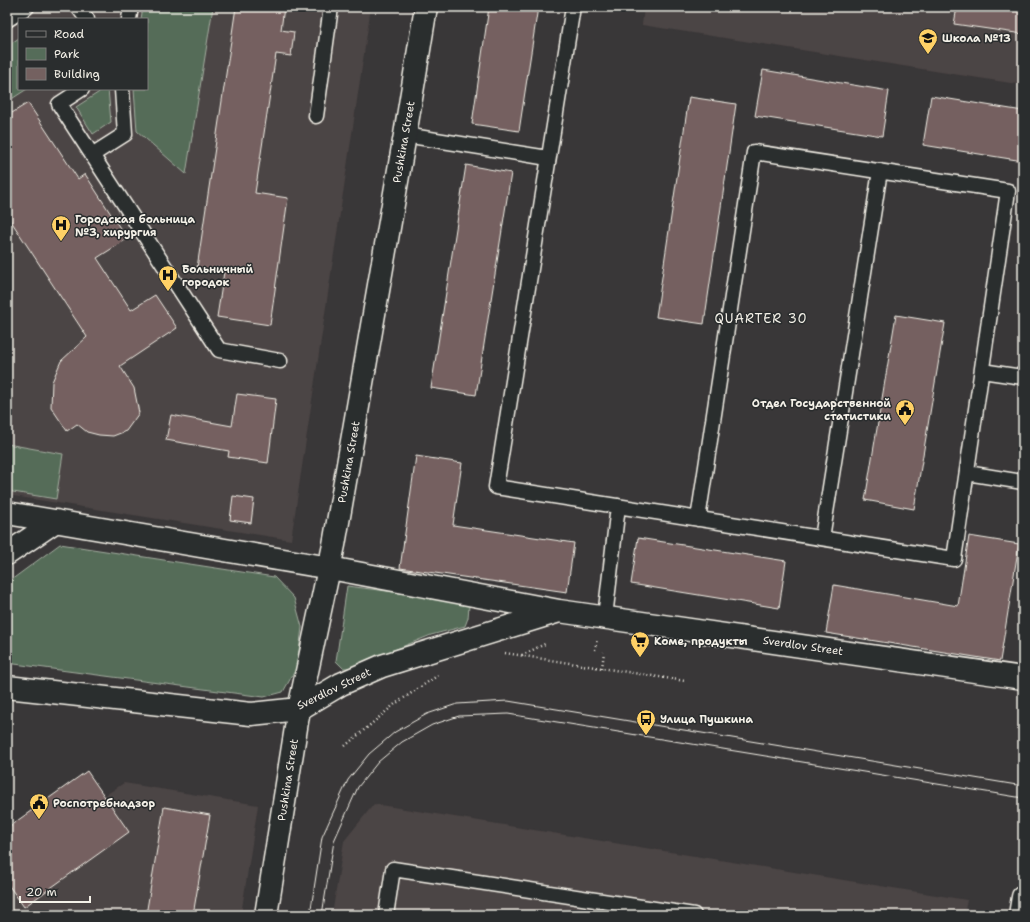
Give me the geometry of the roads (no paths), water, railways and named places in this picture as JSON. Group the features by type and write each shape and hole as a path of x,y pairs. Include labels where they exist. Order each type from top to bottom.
{"street":[{"name":"Pushkina Street","path":"266,915 299,709 330,568 426,7"},
{"name":"Sverdlov Street","path":"7,513 330,568 559,610 1023,678"},
{"path":"7,554 56,521"},
{"name":"Sverdlov Street","path":"7,687 252,714 299,709 341,684 382,666 559,610"},
{"path":"1020,915 1023,897"}],"lane":[{"path":"7,20 27,7"},
{"path":"78,7 86,18"},
{"path":"129,18 131,7"},
{"path":"316,116 331,7"},
{"path":"573,7 496,487 698,519 822,538 954,559 1008,191 754,152 698,519"},
{"path":"80,90 59,104 219,350 280,361"},
{"path":"92,155 125,134 122,90"},
{"path":"405,136 548,158"},
{"path":"822,538 880,171"},
{"path":"982,371 1023,377"},
{"path":"967,473 1023,482"},
{"path":"605,616 618,506"},
{"path":"386,915 393,869 694,915"}],"tram line":[{"path":"310,915 322,837 348,780 369,754 395,732 427,714 457,704 508,701 1023,786"},
{"path":"322,915 334,841 358,787 378,762 402,742 432,725 459,716 508,714 1023,798"}],"place":[{"name":"Школа №13","path":"928,55"},
{"name":"Городская больница №3, хирургия","path":"61,242"},
{"name":"Больничный городок","path":"168,292"},
{"name":"Отдел Государственной статистики","path":"905,426"},
{"name":"Коме, продукты","path":"640,658"},
{"name":"Улица Пушкина","path":"646,736"},
{"name":"Роспотребнадзор","path":"39,820"}],"district":[{"name":"QUARTER 30","path":"761,318"}]}
